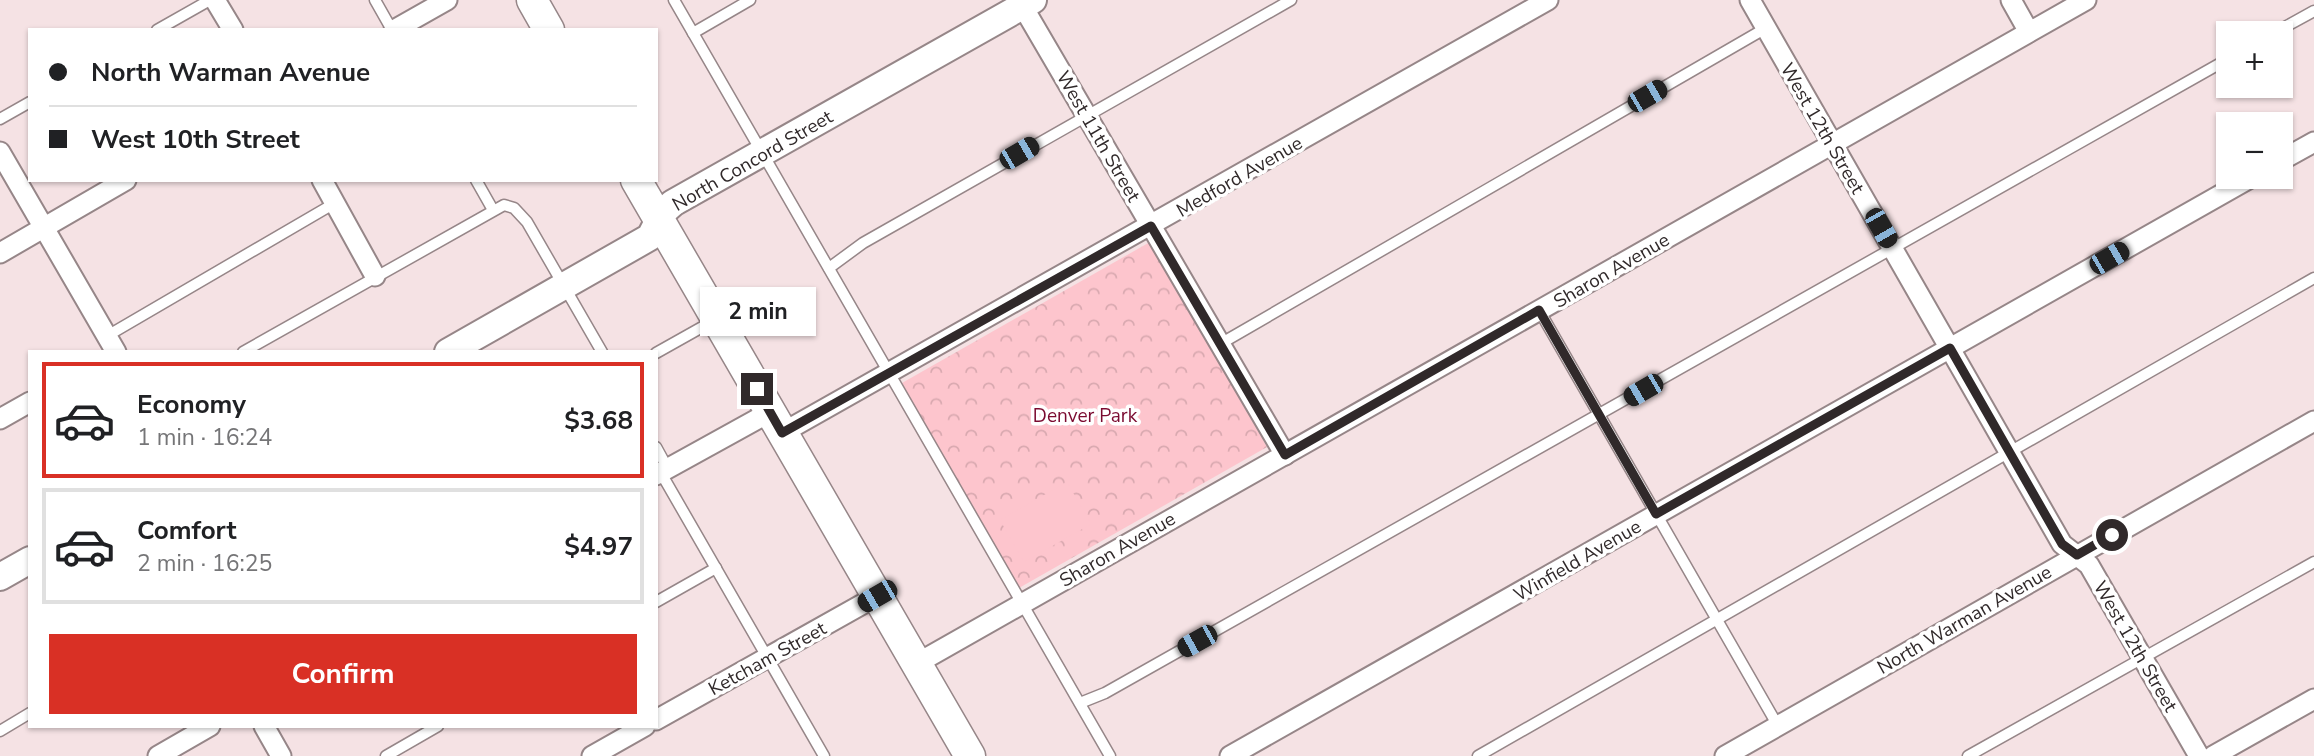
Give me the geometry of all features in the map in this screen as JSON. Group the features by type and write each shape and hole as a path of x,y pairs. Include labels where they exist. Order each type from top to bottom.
{"main road":[{"path":"531,0 548,28"},
{"name":"North Concord Street","path":"452,350 650,237 670,205 1025,2"},
{"path":"637,182 970,756"},
{"path":"0,577 28,561"}],"street":[{"path":"212,0 232,28"},
{"path":"397,28 447,0"},
{"name":"Medford Avenue","path":"662,472 890,374 1548,0"},
{"name":"West 12th Street","path":"1750,0 2062,544 2092,569 2199,756"},
{"path":"2011,0 2029,32"},
{"name":"Sharon Avenue","path":"916,664 2086,0"},
{"name":"West 11th Street","path":"1025,2 1087,115 1285,455"},
{"path":"2293,154 2314,142"},
{"path":"0,152 112,344"},
{"path":"0,253 124,182"},
{"path":"323,182 376,276"},
{"name":"Winfield Avenue","path":"1230,756 2231,189"},
{"path":"0,419 28,403"},
{"name":"North Warman Avenue","path":"1725,756 2314,421"},
{"name":"Ketcham Street","path":"658,719 877,596"},
{"path":"2213,756 2314,699"},
{"path":"158,756 207,728"},
{"path":"265,728 281,756"},
{"path":"592,756 641,728"}],"lane":[{"path":"161,28 212,0"},
{"path":"375,0 392,28"},
{"path":"674,0 1111,756"},
{"path":"693,33 750,0"},
{"path":"829,268 863,243 1291,0"},
{"path":"2293,23 2314,11"},
{"path":"1220,344 1766,28"},
{"path":"1080,703 1105,693 2216,66"},
{"path":"0,119 28,103"},
{"path":"477,182 494,211"},
{"path":"112,344 335,203"},
{"path":"246,350 504,205 514,208 527,222 562,287 601,350"},
{"path":"1478,756 2314,278"},
{"path":"1539,310 1778,726"},
{"path":"658,352 716,319"},
{"path":"662,472 824,756"},
{"path":"1968,756 2092,684 2144,659 2314,562"},
{"path":"658,601 716,568"},
{"path":"0,731 28,714"},
{"path":"386,756 435,728"}],"green space":[{"name":"Denver Park","path":"1150,242 1267,447 1019,588 902,383"},
{"path":"1067,482 1091,524 1024,562 1000,520"}],"route":[{"path":"757,389 782,433 1151,226 1285,455 1539,310 1656,514 1950,348 2062,544 2077,555 2112,535"}]}
